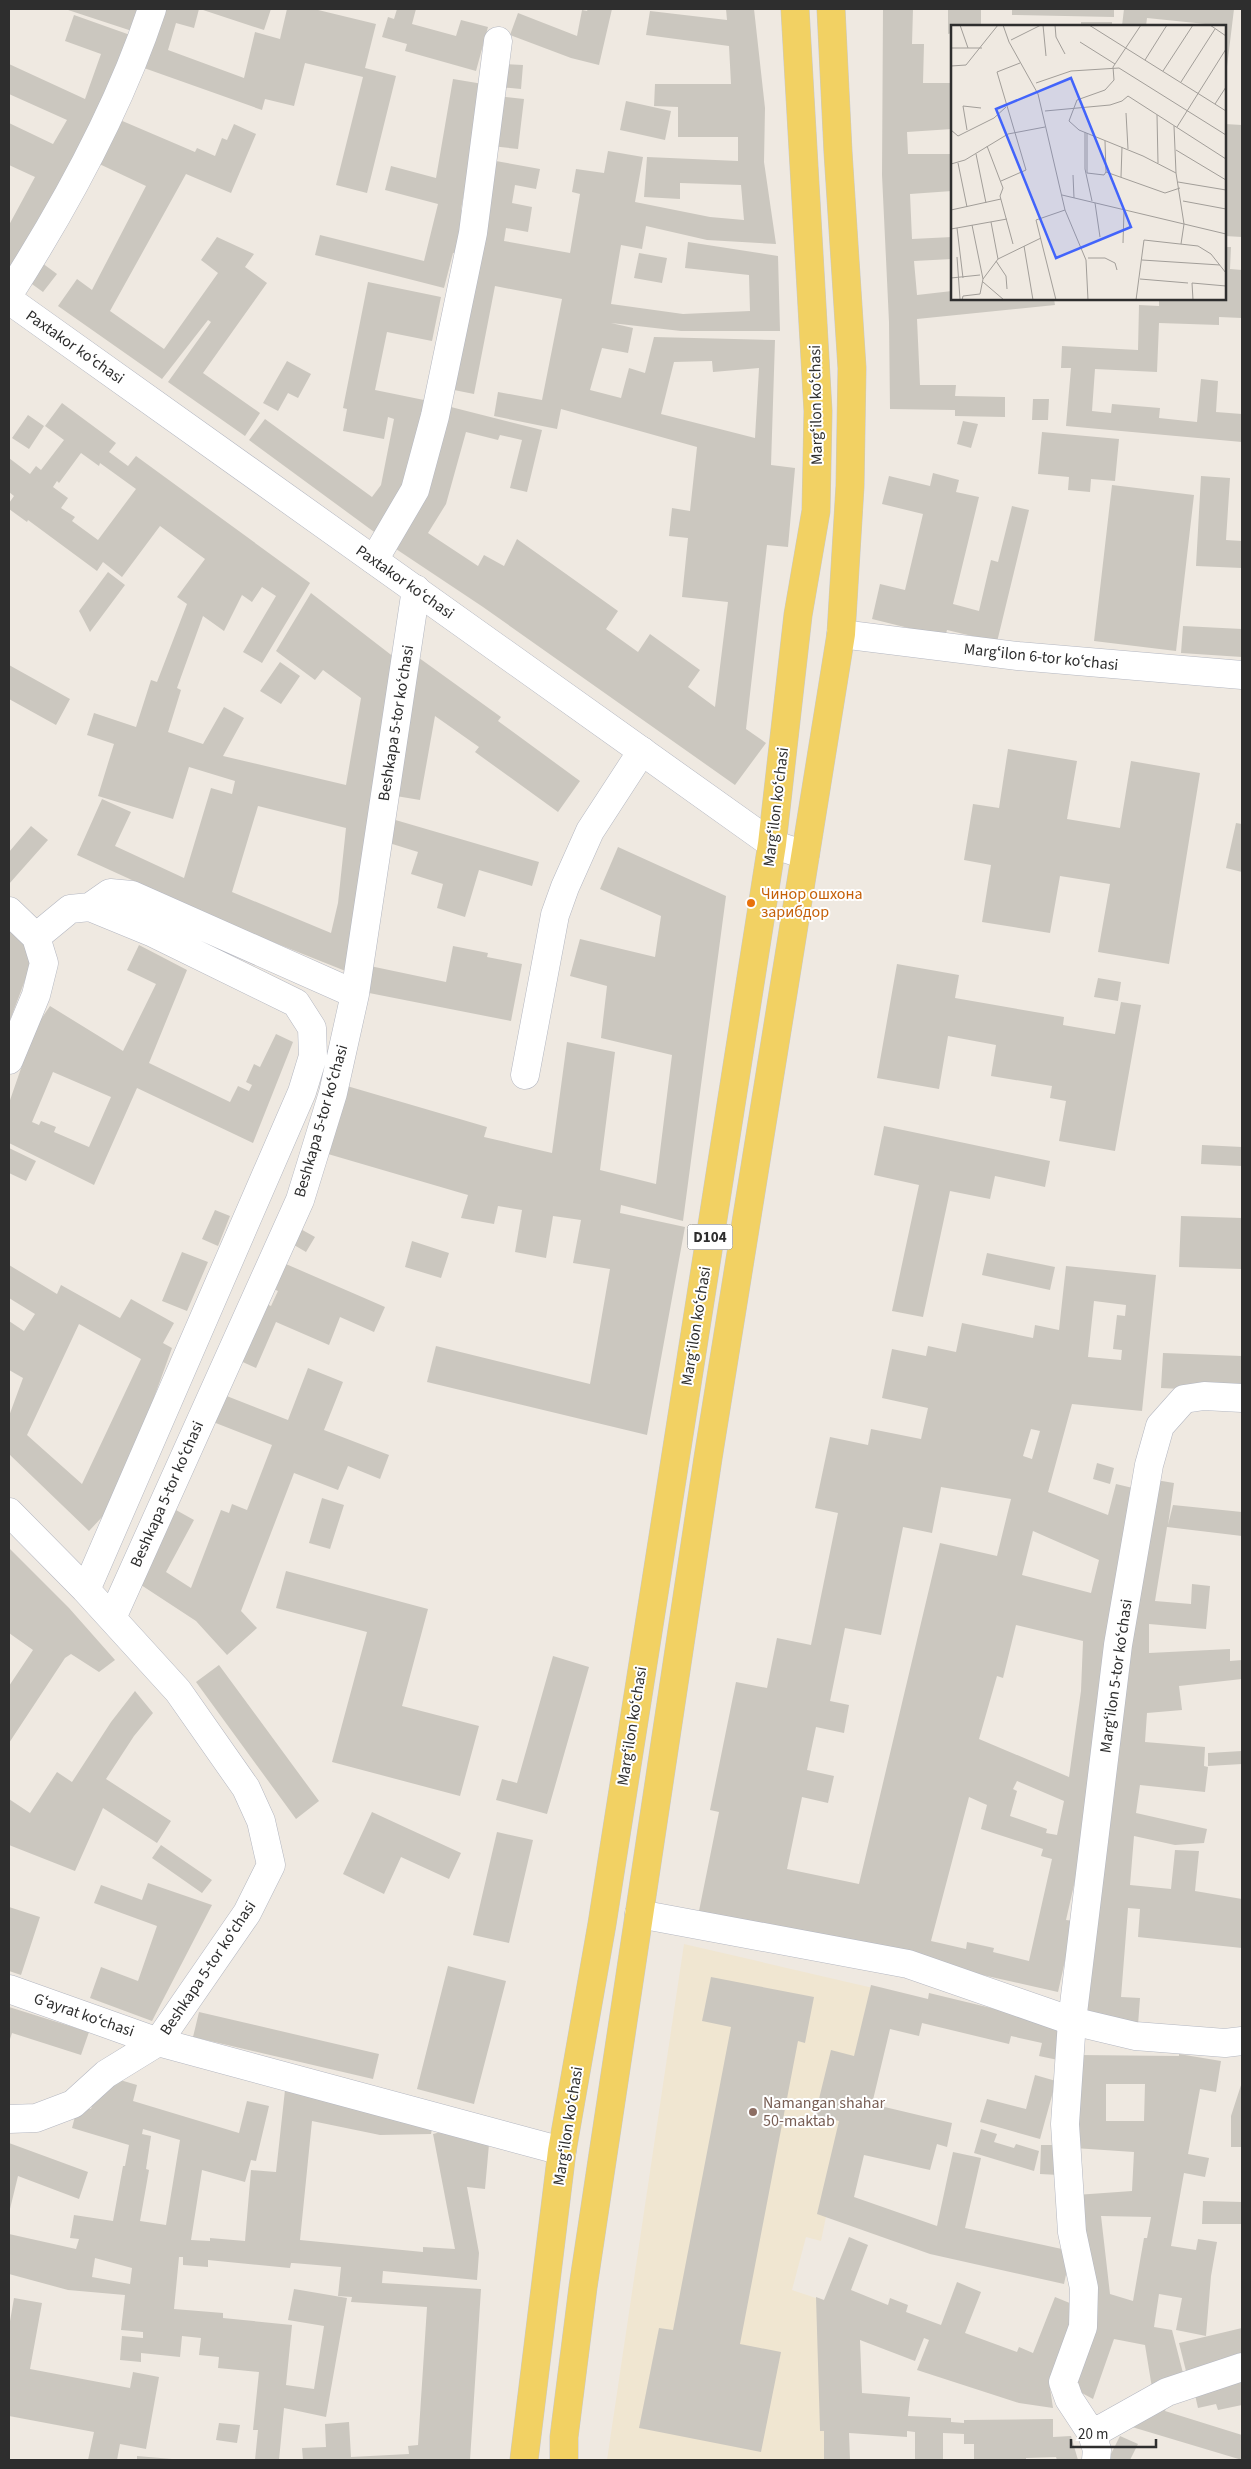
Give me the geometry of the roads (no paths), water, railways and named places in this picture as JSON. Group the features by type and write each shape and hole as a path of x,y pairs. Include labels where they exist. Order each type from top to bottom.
{"main road":[{"name":"Margʻilon koʻchasi","path":"524,2460 562,2151 602,1924 772,844 798,615 816,511 818,411 795,9"},
{"name":"Margʻilon koʻchasi","path":"564,2460 564,2437 583,2287 720,1380 841,634 850,486 852,368 832,9"}],"street":[{"path":"9,294 39,247 87,158 135,60 152,9"},
{"path":"374,560 415,490 435,416 473,233 498,41"},
{"name":"Paxtakor koʻchasi","path":"9,300 772,844 805,855"},
{"name":"Beshkapa 5-tor koʻchasi","path":"112,1618 300,1200 333,1094 355,994 416,589"},
{"name":"Margʻilon 6-tor koʻchasi","path":"841,634 1018,656 1242,674"},
{"path":"525,1075 555,915 565,887 590,831 642,751"},
{"path":"90,907 110,893 132,895 355,994"},
{"path":"36,937 70,909 90,907 151,932 296,1003 312,1028 313,1056 302,1092 86,1590"},
{"path":"9,911 36,937 44,963 36,995 9,1060"},
{"name":"Margʻilon 5-tor koʻchasi","path":"1092,2434 1069,2399 1063,2382 1083,2327 1084,2288 1072,2232 1065,2124 1072,2021 1118,1645 1149,1465 1160,1426 1184,1399 1204,1396 1242,1398"},
{"name":"Beshkapa 5-tor koʻchasi","path":"9,1512 86,1590 178,1691 246,1788 261,1821 271,1865 247,1913 158,2042"},
{"path":"639,1914 908,1964 1072,2021 1136,2036 1224,2043 1242,2041"},
{"name":"Gʻayrat koʻchasi","path":"9,1989 158,2042 562,2151"},
{"path":"9,2119 36,2118 73,2104 106,2074 158,2042"},
{"path":"1096,2460 1097,2450 1092,2434 1167,2392 1242,2367"}],"place":[{"name":"Чинор ошхона зарибдор","path":"751,903"},
{"name":"Namangan shahar 50-maktab","path":"753,2112"}]}
